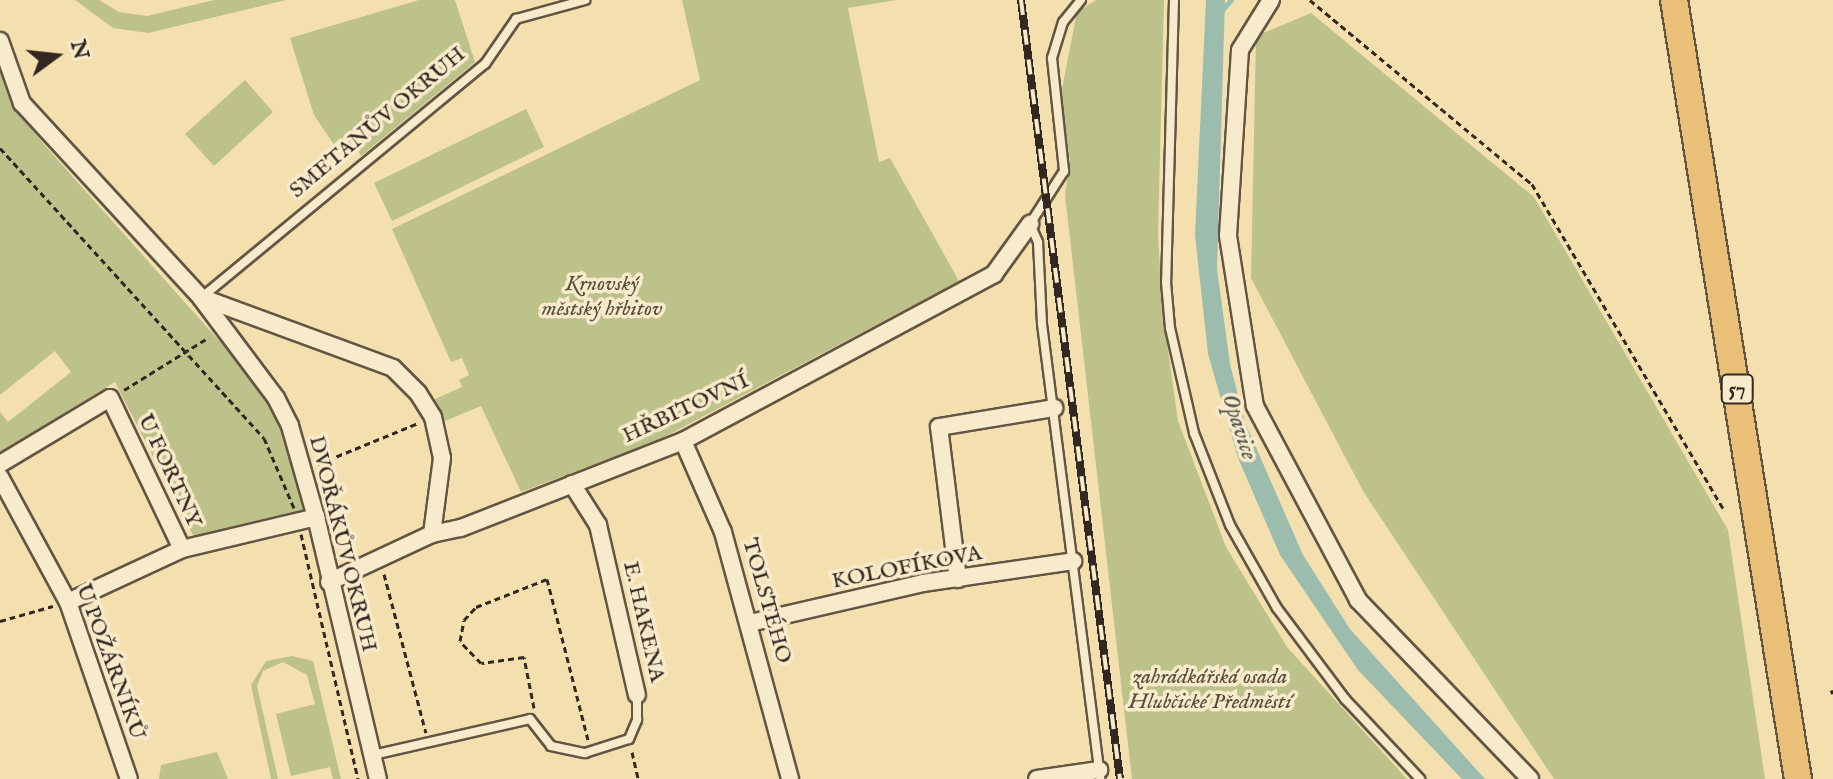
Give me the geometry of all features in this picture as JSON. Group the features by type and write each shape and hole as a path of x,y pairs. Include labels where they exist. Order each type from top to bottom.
{"main road":[{"name":"57","path":"1674,0 1798,779"}],"street":[{"path":"1271,0 1240,50 1228,236 1255,406 1358,600 1530,779"},
{"path":"0,41 22,103 201,298 393,368 433,417 442,458 432,534"},
{"name":"HŘBITOVNÍ","path":"329,582 432,534 461,528 683,441 994,274 1030,224"},
{"name":"DVOŘÁKŮV OKRUH","path":"201,298 226,326 276,398 303,470 378,779"},
{"name":"U FORTNY","path":"0,464 110,398 182,549"},
{"path":"958,579 939,427 1054,408"},
{"name":"TOLSTÉHO","path":"683,441 723,532 790,779"},
{"name":"U POŽÁRNÍKŮ","path":"0,477 68,602 129,779"},
{"name":"E. HAKENA","path":"572,484 598,525 637,695"},
{"path":"68,602 182,549 316,517"},
{"name":"KOLOFÍKOVA","path":"750,623 958,579 1073,561"},
{"path":"1037,779 1099,775"}],"lane":[{"name":"SMETANŮV OKRUH","path":"201,298 485,64 516,19 585,0"},
{"path":"1081,0 1063,22 1052,58 1064,171 1030,224 1038,242 1042,324 1099,775"},
{"path":"1174,0 1166,282 1170,328 1194,433 1230,525 1277,608 1345,699 1420,779"},
{"name":"E. HAKENA","path":"629,739 637,720 637,695"},
{"path":"372,756 530,719 551,746 591,751 629,739"}],"path":[{"path":"1310,0 1532,184 1724,510"},
{"path":"0,148 264,438 298,522 358,779"},
{"path":"110,398 226,326"},
{"path":"303,470 433,417"},
{"path":"380,559 429,742"},
{"path":"530,719 536,700 524,657 481,663 460,641 464,620 476,607 547,579 591,751"},
{"path":"0,621 68,602"},
{"path":"629,739 638,779"}],"green space":[{"path":"75,0 99,0 119,12 147,16 214,0 286,0 148,33 113,28"},
{"path":"419,0 455,0 475,62 361,156 355,146 338,151 314,115 290,38"},
{"name":"Krnovský městský hřbitov","path":"682,0 896,0 848,8 879,162 890,158 959,281 657,441 521,492 481,406 445,421 435,399 462,387 459,380 469,375 462,358 451,362 392,229 700,80"},
{"name":"zahrádkářská osada Hlubčické Předměstí","path":"1096,0 1164,0 1158,233 1162,307 1178,421 1226,547 1287,647 1407,779 1132,779 1065,195 1070,162 1061,94 1077,12"},
{"path":"1311,13 1534,197 1728,530 1765,779 1554,779 1363,491 1251,278 1256,36"},
{"path":"0,72 13,107 256,382 286,440 306,514 196,541 115,382 0,452 0,412 8,422 71,372 55,351 0,395"},
{"path":"245,80 273,112 214,166 185,134"},
{"path":"526,109 544,147 392,221 374,183"},
{"path":"292,656 313,661 341,779 333,779 330,767 291,776 276,714 315,704 307,675 283,662 263,671 257,686 278,779 271,779 251,685 266,661"},
{"path":"217,752 228,779 159,779 161,765"}],"water":[{"name":"Opavice","path":"1206,0 1225,0 1217,269 1230,364 1245,422 1303,555 1350,629 1485,779 1462,779 1358,670 1280,555 1238,458 1208,354 1195,235"}],"waterway":[{"path":"1221,11 1231,0"}],"railway":[{"path":"1021,0 1120,779"}]}
